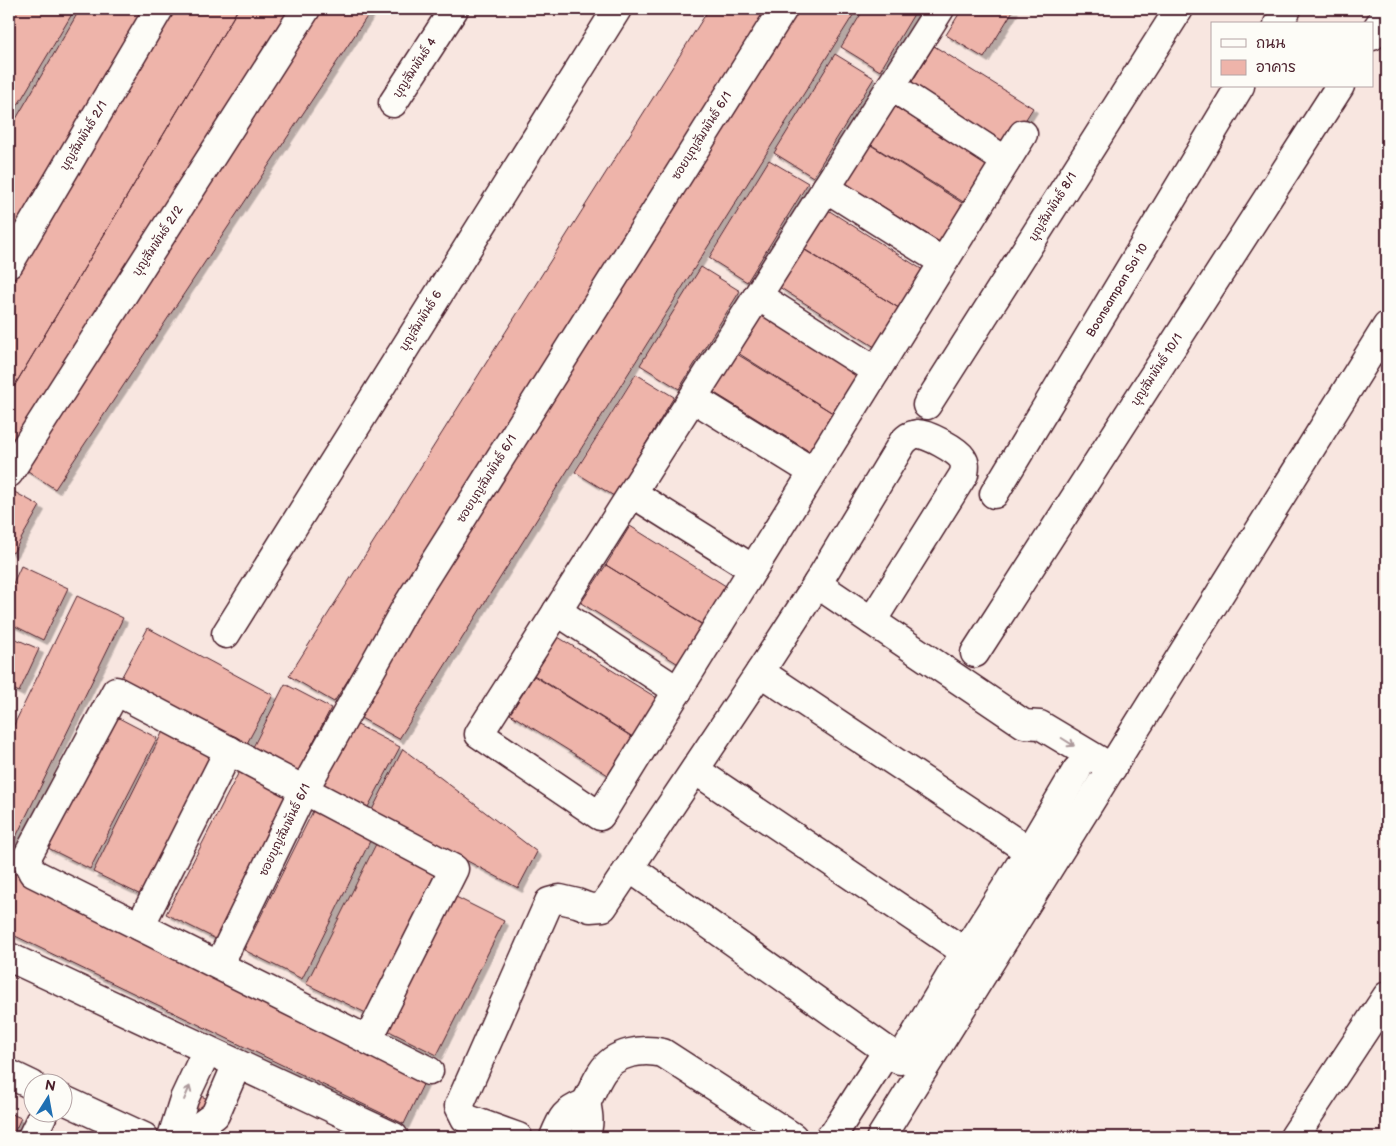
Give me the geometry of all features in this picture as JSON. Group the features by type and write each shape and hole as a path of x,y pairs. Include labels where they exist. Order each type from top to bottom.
{"street":[{"name":"บุญสัมพันธ์ 2/1","path":"9,264 159,9"},
{"name":"บุญสัมพันธ์ 2/2","path":"9,473 306,9"},
{"name":"บุญสัมพันธ์ 4","path":"393,103 454,9"},
{"name":"บุญสัมพันธ์ 6","path":"226,634 617,9"},
{"name":"ซอยบุญสัมพันธ์ 6/1","path":"219,965 304,790 406,609 782,9"},
{"path":"940,9 479,734 600,816 1023,134"},
{"name":"บุญสัมพันธ์ 8/1","path":"926,405 1179,9"},
{"path":"1279,22 1287,9"},
{"path":"1374,33 1387,13"},
{"path":"891,86 1006,160"},
{"name":"Boonsampan Soi 10","path":"994,494 1239,88"},
{"name":"บุญสัมพันธ์ 10/1","path":"975,653 1339,88"},
{"path":"826,188 943,262"},
{"path":"758,296 876,371"},
{"path":"881,1137 1387,326"},
{"path":"693,398 814,472"},
{"path":"518,1137 465,1118 459,1106 550,902 560,900 590,908 603,907 817,584 903,442 909,436 925,435 961,457 966,465 964,474 872,621"},
{"path":"632,493 753,569"},
{"path":"817,584 1024,724 1040,725 1106,776"},
{"path":"557,611 678,691"},
{"path":"760,672 1029,851"},
{"path":"368,1040 454,869 116,690 26,859 33,873 429,1071"},
{"path":"1024,724 1030,740 1077,770 1106,776"},
{"path":"140,926 229,750"},
{"path":"695,770 965,952"},
{"path":"630,868 900,1060 1077,770"},
{"path":"9,957 394,1137"},
{"path":"1294,1137 1387,996"},
{"path":"172,1137 184,1099 207,1050"},
{"path":"585,1137 589,1128 586,1103 603,1070 610,1063 636,1051 662,1053 793,1137"},
{"path":"830,1137 834,1135 888,1051"},
{"path":"185,1137 215,1115 237,1064"},
{"path":"9,1074 22,1080"},
{"path":"554,1137 562,1118 574,1108 586,1103"},
{"path":"72,1104 144,1137"},
{"path":"32,1137 38,1124"}],"building":[{"path":"9,9 75,9 9,120"},
{"path":"80,9 147,9 9,240 9,131"},
{"path":"169,9 238,9 9,395 9,281"},
{"path":"238,9 299,9 9,461 9,395"},
{"path":"317,9 372,9 55,489 22,467"},
{"path":"709,9 772,9 334,702 289,676"},
{"path":"795,9 857,9 399,739 352,713"},
{"path":"864,9 917,9 880,71 841,47"},
{"path":"962,9 1014,9 984,58 946,35"},
{"path":"934,46 1033,108 1009,146 910,85"},
{"path":"835,54 874,78 813,177 774,153"},
{"path":"894,106 992,167 968,205 870,144"},
{"path":"869,144 967,206 943,244 845,183"},
{"path":"769,160 808,183 747,282 709,258"},
{"path":"828,210 926,272 902,310 804,249"},
{"path":"803,249 902,310 878,349 779,287"},
{"path":"701,267 740,291 679,389 640,365"},
{"path":"762,315 860,376 836,415 738,353"},
{"path":"737,354 836,415 812,453 713,392"},
{"path":"636,374 674,397 614,496 575,472"},
{"path":"9,489 40,506 13,553 9,551"},
{"path":"630,526 729,588 705,626 606,565"},
{"path":"606,565 704,626 680,665 581,603"},
{"path":"21,566 68,588 43,640 9,623 9,592"},
{"path":"77,596 123,618 13,843 9,841 9,735"},
{"path":"148,628 273,695 245,747 120,680"},
{"path":"9,636 39,649 19,692 9,687"},
{"path":"558,637 657,698 633,737 534,675"},
{"path":"534,676 632,737 608,775 510,714"},
{"path":"285,684 331,708 298,771 253,747"},
{"path":"113,715 157,738 90,869 46,847"},
{"path":"350,721 400,747 368,807 319,782"},
{"path":"163,731 213,756 143,896 93,872"},
{"path":"403,749 537,852 518,888 372,810"},
{"path":"240,770 290,796 216,939 166,914"},
{"path":"313,811 371,839 302,979 244,950"},
{"path":"376,844 435,874 366,1013 306,984"},
{"path":"9,871 428,1074 404,1124 9,933"},
{"path":"454,896 504,921 437,1055 387,1030"},
{"path":"194,1093 210,1100 203,1116 186,1109"},
{"path":"9,1113 21,1118 12,1137 9,1137"}]}
